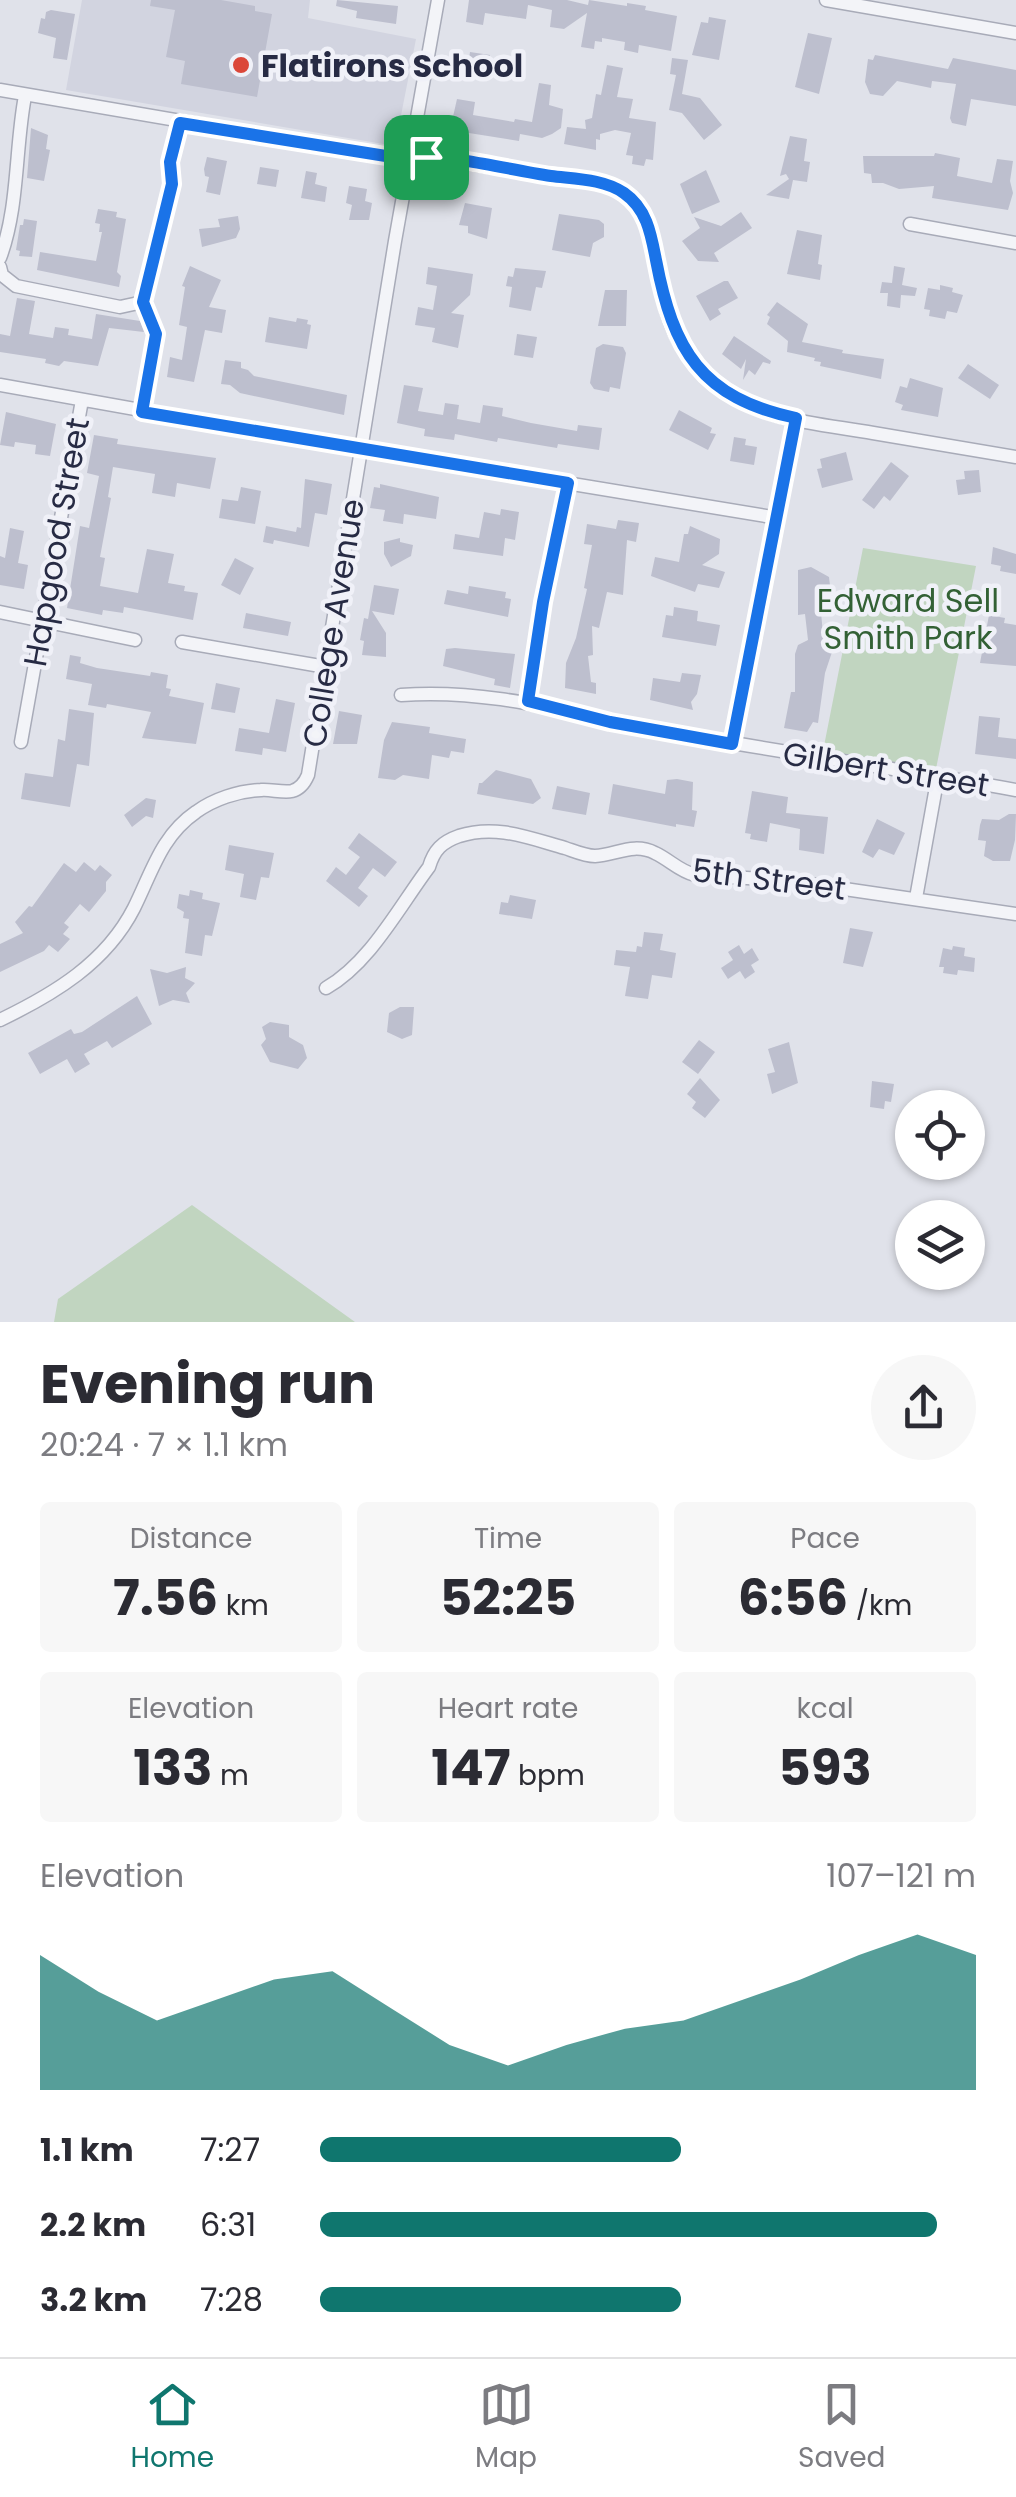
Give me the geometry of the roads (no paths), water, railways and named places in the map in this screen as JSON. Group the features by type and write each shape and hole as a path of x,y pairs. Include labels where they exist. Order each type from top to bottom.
{"street":[{"name":"College Avenue","path":"0,1020 68,983 99,956 133,910 164,844 197,811 238,793 292,790 304,784 438,0"},
{"path":"826,0 864,3 1016,32"},
{"path":"0,90 180,123 606,184 620,190 643,213 650,228 670,322 698,368 722,390 743,402 796,418 1016,457"},
{"path":"0,258 8,237 25,96"},
{"path":"142,412 156,334 143,302 172,184 170,162 180,123"},
{"path":"910,224 1016,243"},
{"path":"0,267 2,275 16,286 120,306 143,302"},
{"path":"0,385 778,518"},
{"name":"Hapgood Street","path":"21,742 82,400"},
{"path":"732,744 796,418"},
{"path":"528,701 543,602 568,483"},
{"path":"0,612 135,640"},
{"path":"182,642 326,666"},
{"name":"Gilbert Street","path":"401,695 460,693 507,702 528,701 610,722 1016,790"},
{"path":"916,898 938,776"},
{"name":"5th Street","path":"326,988 342,979 366,952 428,867 434,851 450,839 470,832 522,834 594,856 638,848 654,852 683,872 695,875 784,880 1016,914"}],"place":[{"name":"Flatirons School","path":"241,65"}],"park label":[{"name":"Edward Sell Smith Park","path":"908,618"}]}
